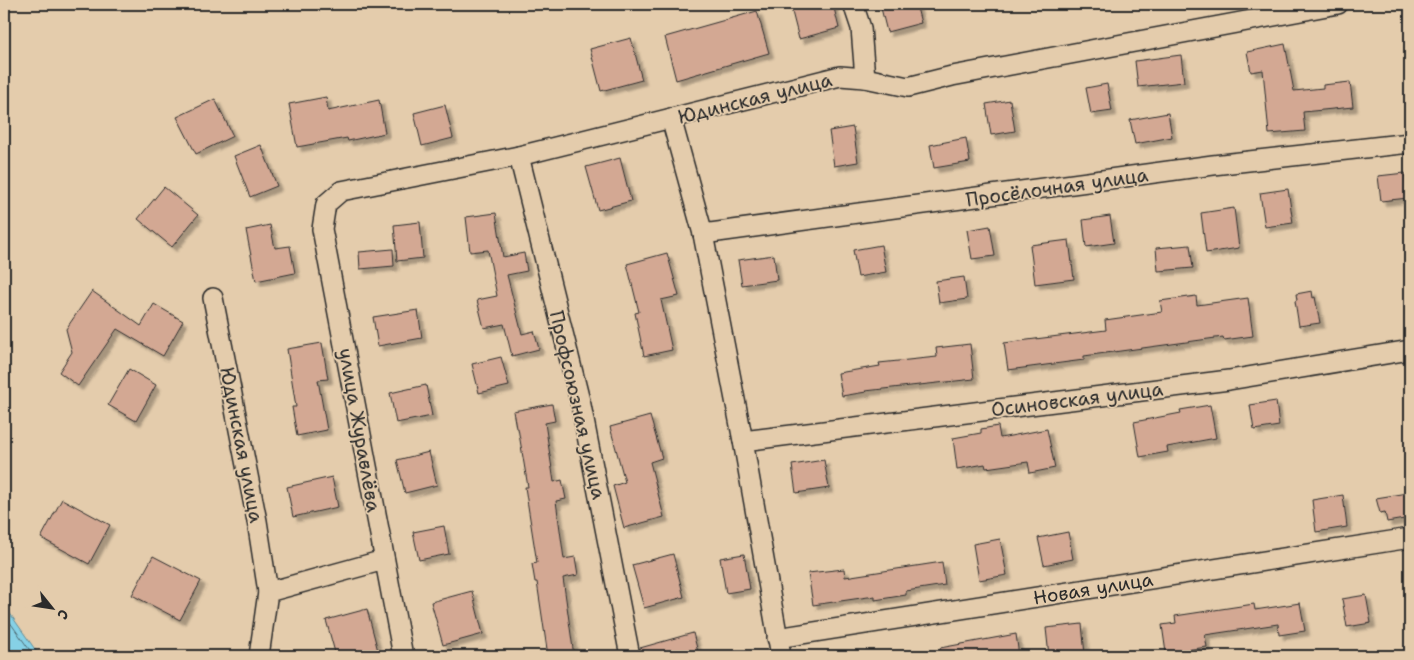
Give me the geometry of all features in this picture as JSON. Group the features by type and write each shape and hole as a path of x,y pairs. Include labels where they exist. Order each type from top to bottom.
{"street":[{"path":"853,4 861,28 865,78"},
{"name":"Юдинская улица","path":"326,204 340,191 519,156 840,76 865,78 908,87 962,74 1338,4"},
{"path":"671,118 703,234 743,441 781,656"},
{"name":"Просёлочная улица","path":"703,234 1214,165 1410,143"},
{"name":"Профсоюзная улица","path":"519,156 581,405 630,656"},
{"name":"улица Журавлёва","path":"326,204 322,229 403,656"},
{"name":"Юдинская улица","path":"213,298 257,521 268,592 259,656"},
{"name":"Осиновская улица","path":"743,441 1229,380 1410,350"},
{"name":"Новая улица","path":"777,638 1410,538"},
{"path":"268,592 384,560"}],"water":[{"path":"4,605 39,655 39,656 4,656"}],"building":[{"path":"790,4 833,4 839,28 799,39"},
{"path":"880,4 916,4 921,23 887,32"},
{"path":"757,11 769,53 676,80 665,37"},
{"path":"631,38 642,80 601,91 590,49"},
{"path":"1285,44 1294,91 1323,88 1323,85 1350,82 1353,107 1303,112 1305,131 1269,134 1263,70 1251,72 1247,52"},
{"path":"1181,55 1184,82 1138,87 1135,61"},
{"path":"1107,84 1112,111 1091,114 1086,88"},
{"path":"326,97 328,111 379,100 385,133 348,141 347,138 297,147 289,104"},
{"path":"215,99 233,136 196,154 177,117"},
{"path":"1010,100 1015,131 991,135 986,104"},
{"path":"445,105 453,138 422,146 414,113"},
{"path":"1168,113 1172,137 1135,144 1130,120"},
{"path":"853,127 858,162 834,166 829,131"},
{"path":"966,138 970,162 934,168 930,145"},
{"path":"261,145 277,186 250,197 234,156"},
{"path":"620,158 631,201 598,210 586,167"},
{"path":"1405,173 1408,198 1381,201 1378,176"},
{"path":"164,187 198,215 172,247 138,219"},
{"path":"1288,189 1293,223 1265,227 1260,193"},
{"path":"1234,208 1239,248 1206,253 1201,213"},
{"path":"496,213 503,257 524,253 527,271 507,275 522,334 534,331 539,349 512,356 504,324 484,328 477,300 497,296 488,250 470,252 466,217"},
{"path":"1110,216 1114,243 1086,247 1083,220"},
{"path":"420,222 423,258 397,261 394,225"},
{"path":"270,225 275,248 290,246 295,273 256,281 246,230"},
{"path":"990,226 995,256 972,259 967,230"},
{"path":"1069,240 1074,279 1035,284 1030,245"},
{"path":"881,245 886,272 858,277 853,250"},
{"path":"1190,245 1193,268 1158,271 1156,248"},
{"path":"393,249 394,266 360,269 359,252"},
{"path":"667,253 679,296 661,300 672,350 644,356 635,313 639,312 627,264"},
{"path":"774,255 777,280 742,285 738,260"},
{"path":"964,277 967,299 939,303 936,281"},
{"path":"92,291 141,326 154,304 183,321 163,356 117,329 78,386 59,372 72,352 66,329"},
{"path":"1312,291 1320,323 1299,326 1295,301 1297,300 1296,294"},
{"path":"1196,296 1197,305 1248,298 1253,336 1224,340 1223,337 1084,356 1084,360 1008,370 1004,343 1106,330 1105,320 1162,312 1160,301"},
{"path":"418,310 422,338 378,346 373,317"},
{"path":"322,343 328,379 318,380 327,430 297,436 292,407 296,407 287,349"},
{"path":"970,344 974,379 865,391 842,396 838,373 880,366 879,363 937,357 936,348"},
{"path":"501,357 509,386 479,393 472,364"},
{"path":"129,369 156,385 136,421 108,405"},
{"path":"426,385 432,416 396,423 390,393"},
{"path":"1276,401 1279,426 1254,430 1250,405"},
{"path":"552,404 555,421 545,423 554,482 562,480 566,499 556,501 564,559 575,557 578,575 563,578 574,656 548,656 537,582 535,582 532,564 537,563 525,487 528,487 518,428 516,428 513,411"},
{"path":"1210,405 1216,438 1167,447 1168,452 1140,457 1134,422 1181,413 1180,410"},
{"path":"650,416 662,458 650,462 664,517 624,528 613,486 625,482 610,427"},
{"path":"998,426 1000,438 1047,429 1055,468 1030,473 1028,462 986,468 985,464 957,469 953,438 981,433 981,429"},
{"path":"429,452 437,485 405,493 397,460"},
{"path":"824,460 829,488 796,493 792,465"},
{"path":"332,477 338,507 293,517 287,487"},
{"path":"1407,493 1410,518 1387,522 1385,512 1380,513 1376,498"},
{"path":"1343,495 1347,527 1316,532 1312,500"},
{"path":"62,499 110,525 89,564 41,538"},
{"path":"444,526 449,554 419,560 413,532"},
{"path":"1068,532 1073,559 1044,565 1038,538"},
{"path":"1000,539 1007,575 979,580 973,544"},
{"path":"673,554 684,597 644,608 632,565"},
{"path":"744,554 750,589 726,593 720,558"},
{"path":"153,556 201,581 180,620 132,595"},
{"path":"942,562 945,585 906,591 906,595 875,600 875,596 813,605 808,573 844,569 845,577"},
{"path":"472,591 483,634 443,645 431,602"},
{"path":"1366,595 1371,623 1347,627 1342,599"},
{"path":"1300,603 1305,631 1279,635 1278,624 1205,635 1207,647 1166,653 1162,625 1176,623 1175,616 1254,604 1255,610"},
{"path":"367,609 378,651 360,656 336,656 326,620"},
{"path":"1082,624 1085,655 1049,656 1046,628"},
{"path":"693,633 699,656 641,656 640,648"},
{"path":"1016,634 1019,656 941,656 940,648"}]}
